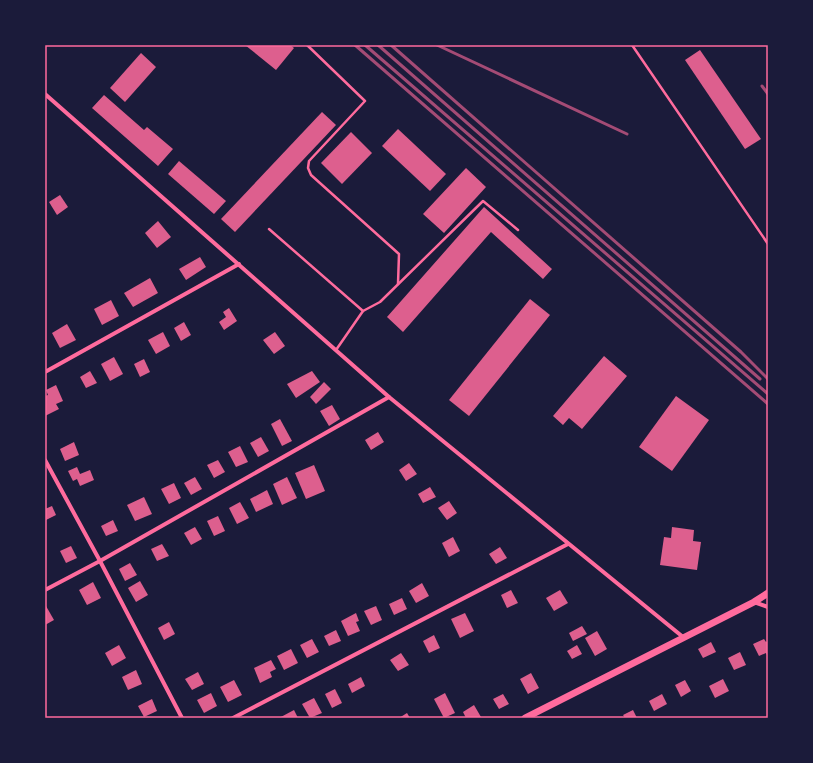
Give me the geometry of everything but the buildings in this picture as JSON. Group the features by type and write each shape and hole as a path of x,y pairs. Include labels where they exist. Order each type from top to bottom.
{"main road":[{"path":"525,718 754,602 768,593"}],"street":[{"path":"45,94 389,397 683,637"},
{"path":"45,372 239,264"},
{"path":"45,590 100,561 389,397"},
{"path":"45,460 100,561 182,718"},
{"path":"233,718 568,544"},
{"path":"754,602 768,607"}],"lane":[{"path":"307,45 365,101 309,161 308,168 311,174 399,254 398,284"},
{"path":"632,45 768,244"},
{"path":"336,350 363,311 380,302 483,201 518,230"},
{"path":"269,229 363,311"}],"railway":[{"path":"355,45 768,404"},
{"path":"365,45 768,394"},
{"path":"378,45 760,379"},
{"path":"391,45 741,352 768,379"},
{"path":"437,45 627,134"},
{"path":"762,86 768,94"}]}
